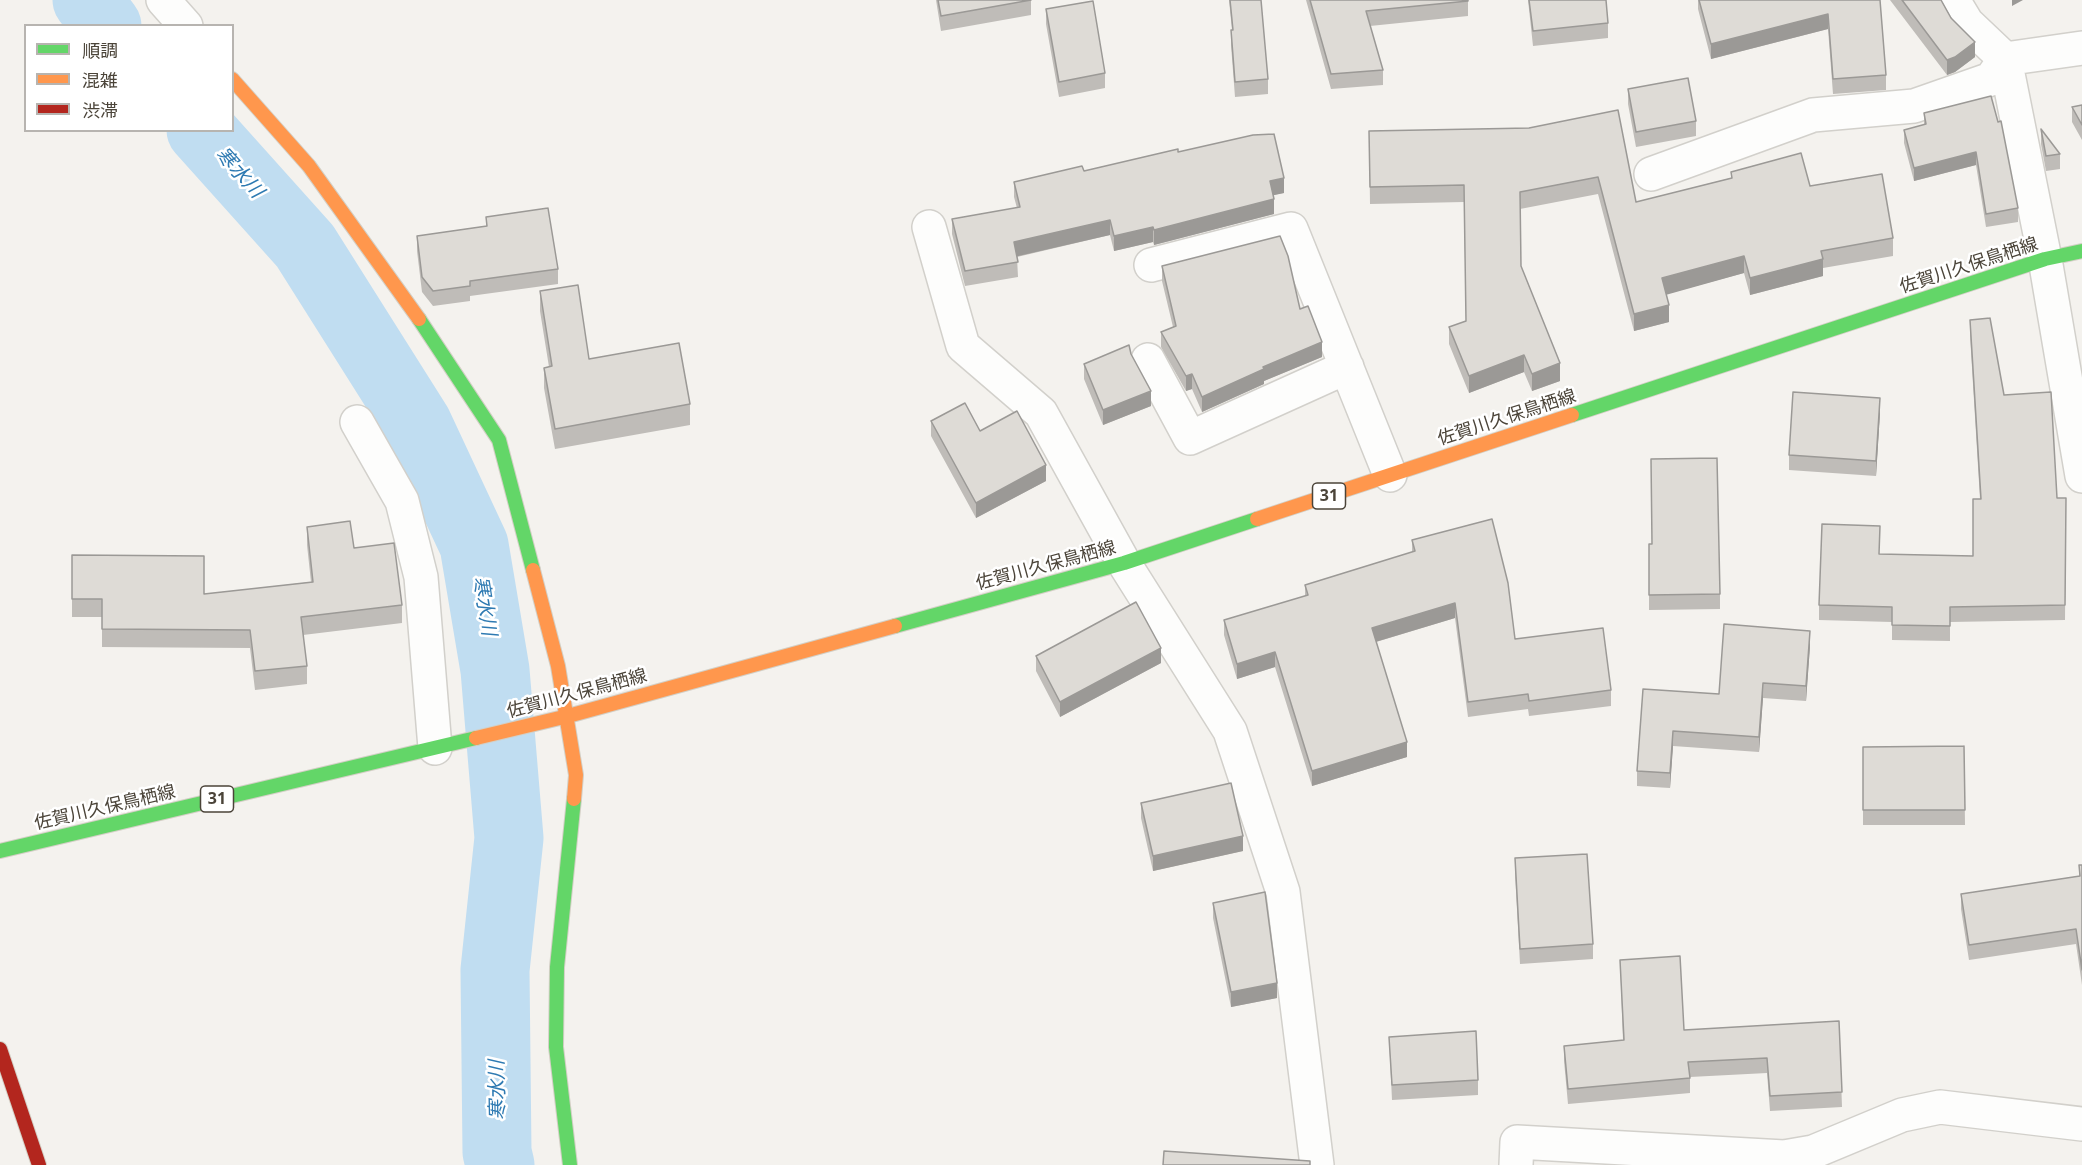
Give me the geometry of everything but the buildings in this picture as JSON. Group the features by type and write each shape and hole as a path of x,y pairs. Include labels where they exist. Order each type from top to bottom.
{"main road":[{"path":"234,81 309,166 434,340 499,440 558,666 576,775 557,967 556,1047 570,1165"},
{"name":"佐賀川久保鳥栖線","path":"0,851 568,716 1124,563 2045,260 2082,251"},
{"path":"0,1049 39,1165"}],"street":[{"path":"163,0 184,24"},
{"path":"1953,0 1967,23 2005,59 2045,260 2082,476"},
{"path":"1651,174 1813,115 1914,106 1991,79 2005,59 2082,48"},
{"path":"929,227 963,346 1041,413 1124,563 1230,730 1282,892 1317,1165"},
{"path":"1151,265 1291,229 1390,476"},
{"path":"1148,360 1190,438 1347,367"},
{"path":"357,422 402,501 421,577 435,748"},
{"path":"1516,1165 1516,1142 1784,1157 1814,1152 1902,1115 1940,1107 2082,1124"}],"waterway":[{"name":"寒水川","path":"87,0 105,24"},
{"name":"寒水川","path":"203,132 305,246 418,425 474,545 495,670 509,838 495,970 497,1152 500,1165"}],"traffic: fast":[{"path":"1572,415 2045,259 2082,251"},
{"path":"419,319 499,440 533,570"},
{"path":"895,626 1124,563 1257,519"},
{"path":"0,851 476,738"},
{"path":"570,1165 556,1047 557,967 574,799"}],"traffic: slow":[{"path":"234,81 309,166 419,319"},
{"path":"1257,519 1572,415"},
{"path":"533,570 558,666 576,775 574,799"},
{"path":"476,738 568,716 895,626"}],"traffic: jam":[{"path":"0,1049 39,1165"}]}
